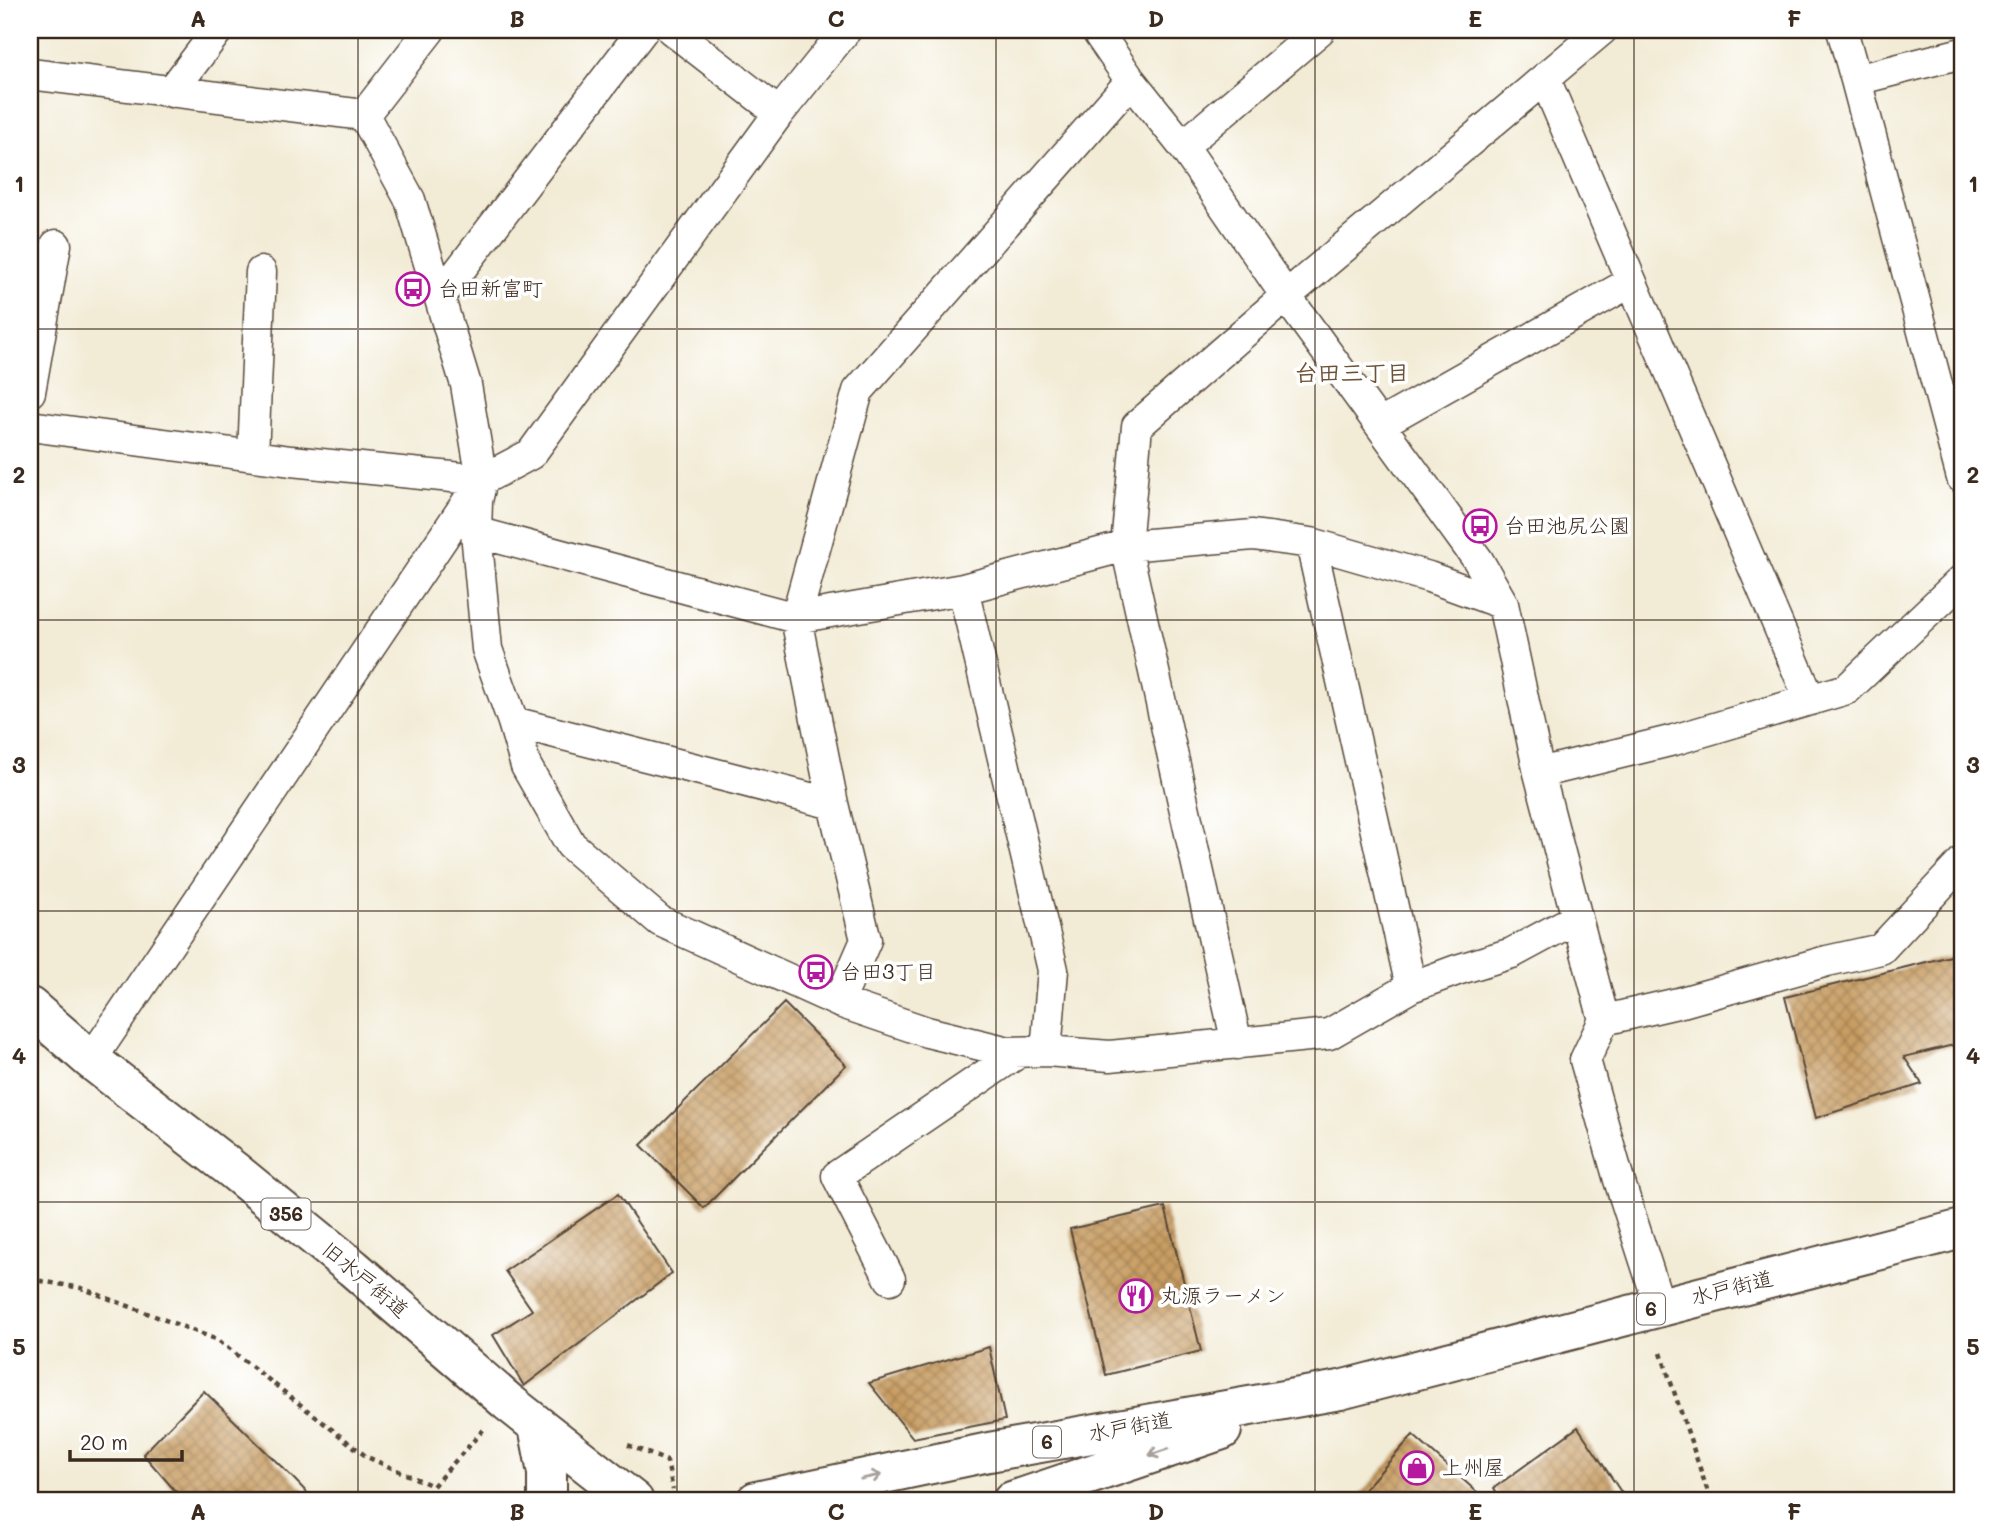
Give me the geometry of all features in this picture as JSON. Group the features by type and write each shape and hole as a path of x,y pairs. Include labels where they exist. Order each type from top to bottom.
{"highway":[{"name":"旧水戸街道","path":"30,1007 91,1060 233,1170 353,1268 538,1426 634,1501"},
{"name":"水戸街道","path":"1012,1501 1340,1390 1962,1229"},
{"name":"水戸街道","path":"756,1501 989,1452 1340,1390"},
{"path":"538,1426 547,1474 547,1501"}],"street":[{"path":"171,92 218,30"},
{"path":"364,115 430,30"},
{"path":"440,296 643,30"},
{"path":"672,30 779,113"},
{"path":"91,1060 482,480 531,454 779,113 846,30"},
{"path":"1096,30 1131,81 1183,146 1286,296 1478,559 1503,604 1539,773 1604,1020 1584,1060 1660,1307"},
{"path":"1183,146 1320,30"},
{"path":"1237,1045 1126,546 1137,426 1286,296 1602,30"},
{"path":"1842,30 1962,478"},
{"path":"1856,80 1962,53"},
{"path":"30,74 364,115"},
{"path":"1545,79 1810,700"},
{"path":"839,1002 866,940 833,804 796,618 858,391 1131,81"},
{"path":"364,115 410,200 466,385 482,480 477,501 476,532 487,649 526,766 571,845 660,921 839,1002 927,1032 1009,1052 1110,1056 1329,1034 1411,987 1512,953 1577,918"},
{"path":"30,392 56,245"},
{"path":"253,455 261,272"},
{"path":"1380,424 1631,282"},
{"path":"30,426 253,455 482,480"},
{"path":"476,532 796,618 963,589 1126,546 1253,535 1311,543 1429,577 1503,604"},
{"path":"1311,543 1411,987"},
{"path":"1539,773 1674,740 1847,689 1962,580"},
{"path":"890,1279 837,1176 1032,1051 1053,970 963,589"},
{"path":"513,722 833,804"},
{"path":"1604,1020 1881,949 1962,862"}],"path":[{"path":"30,1279 81,1287 218,1340 367,1457 433,1486 509,1402"},
{"path":"1661,1353 1711,1501"},
{"path":"622,1443 667,1461 675,1501"}],"building":[{"path":"1959,954 1962,958 1962,1043 1904,1057 1922,1084 1816,1118 1785,997"},
{"path":"784,1003 846,1065 704,1208 641,1145"},
{"path":"618,1194 672,1273 524,1386 493,1335 532,1310 505,1271"},
{"path":"1165,1207 1201,1351 1106,1375 1070,1229"},
{"path":"989,1347 1005,1420 913,1438 869,1383"},
{"path":"204,1391 315,1501 184,1501 143,1454"},
{"path":"1578,1427 1627,1501 1502,1501 1494,1488"},
{"name":"上州屋","path":"1413,1435 1487,1501 1354,1501"}],"place":[{"name":"台田新富町","path":"413,289"},
{"name":"台田池尻公園","path":"1480,526"},
{"name":"台田3丁目","path":"816,972"},
{"name":"丸源ラーメン","path":"1136,1296"},
{"name":"上州屋","path":"1417,1468"}],"district":[{"name":"台田三丁目","path":"1352,373"}]}
